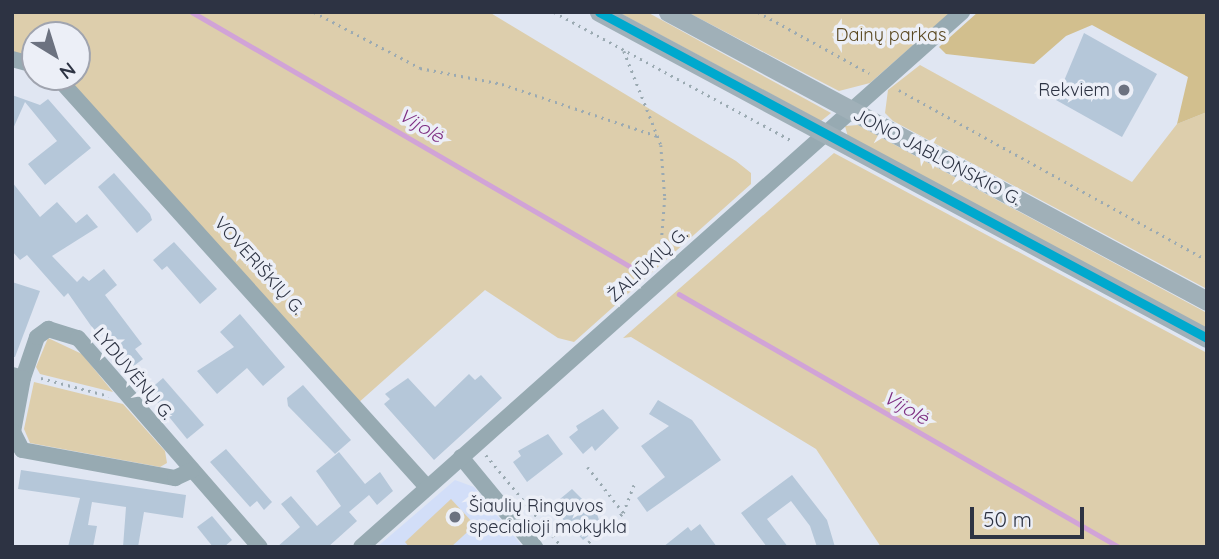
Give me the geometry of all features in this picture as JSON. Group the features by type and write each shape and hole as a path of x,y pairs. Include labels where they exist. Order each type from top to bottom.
{"main road":[{"name":"JONO JABLONSKIO G.","path":"599,12 1207,338"},
{"name":"JONO JABLONSKIO G.","path":"668,12 1207,301"}],"street":[{"name":"ŽALIŪKIŲ G.","path":"361,547 962,12"},
{"name":"VOVERIŠKIŲ G.","path":"70,91 428,487"},
{"name":"LYDUVĖNŲ G.","path":"192,470 175,478 22,450 13,432 20,375 37,337 62,329 78,338 129,402 192,470 260,547"},
{"path":"461,457 535,547"}],"path":[{"path":"314,12 420,68 502,84 657,136"},
{"path":"554,12 808,149"},
{"path":"758,12 1207,260"},
{"path":"624,51 657,136 665,198 660,280"},
{"path":"20,375 129,402"},
{"path":"476,443 562,547"},
{"path":"587,467 624,513"},
{"path":"583,547 624,513 634,485"}],"shaded area":[{"path":"978,12 1207,12 1207,112 1177,124 1188,77 1092,25 1066,36 1034,64 946,54 939,47"},
{"name":"Šiaulių Ringuvos specialioji mokykla","path":"455,480 474,487 523,547 377,547"}],"green space":[{"path":"12,12 489,12 736,161 751,173 751,184 574,342 558,338 485,290 357,404 70,91 91,91 91,21 21,21 21,61 12,59"},
{"path":"618,12 647,12 831,113 821,121"},
{"name":"Dainų parkas","path":"687,12 951,12 870,83 839,91"},
{"path":"920,65 1132,182 1177,124 1207,112 1207,289 893,121 885,113 888,90"},
{"path":"858,125 1207,313 1207,329 848,137 845,126"},
{"path":"834,153 1207,353 1207,547 881,547 816,449 631,337 623,338"},
{"path":"48,338 82,354 113,392 40,374 36,367"},
{"path":"34,382 123,404 165,451 167,463 160,467 30,443 24,429"},
{"path":"451,499 475,525 451,547 409,547 405,542"}],"building":[{"name":"Rekviem","path":"1084,33 1157,74 1122,137 1056,100"},
{"path":"12,95 40,105 48,99 91,148 45,185 28,164 57,141 25,102 12,131"},
{"path":"114,173 150,214 152,220 137,233 98,187"},
{"path":"12,182 40,217 57,202 76,223 87,214 98,227 52,256 77,282 83,276 89,281 104,269 117,285 105,295 142,344 135,349 143,359 127,371 112,352 119,347 101,328 96,333 68,293 64,297 27,255 20,260 12,251"},
{"path":"174,242 217,289 200,304 167,266 162,270 153,260"},
{"path":"12,282 40,291 15,357 12,357"},
{"path":"240,314 285,367 263,386 247,368 217,394 197,371 234,347 220,332"},
{"path":"469,374 475,380 481,375 502,398 434,460 384,404 390,399 385,394 408,378 435,407"},
{"path":"163,378 204,425 187,439 148,391"},
{"path":"303,385 351,440 335,454 288,406 287,398"},
{"path":"658,400 692,420 721,460 647,512 637,498 665,477 641,446 669,426 649,414"},
{"path":"603,409 619,428 595,451 592,446 583,454 569,437 578,430 576,426"},
{"path":"548,434 563,454 527,482 513,462 521,456 518,451"},
{"path":"226,449 272,502 264,510 257,501 250,507 210,462"},
{"path":"339,452 365,484 380,472 393,491 377,505 369,495 349,512 357,521 328,547 277,547 300,527 281,504 291,496 317,526 341,506 316,471"},
{"path":"21,470 186,495 183,518 144,512 138,547 123,547 126,507 92,502 88,525 97,526 93,547 68,547 80,498 18,489"},
{"path":"792,475 827,520 835,547 817,547 810,526 791,501 767,519 788,547 767,547 741,513"},
{"path":"572,489 597,514 601,526 583,540 575,531 572,534 554,504"},
{"path":"212,516 232,540 224,547 213,547 197,527"},
{"path":"700,524 717,547 663,547 688,527 691,531"}],"waterway":[{"name":"Vijolė","path":"192,12 633,268"},
{"name":"Vijolė","path":"679,294 1119,547"}],"transit line":[{"path":"599,12 1207,338"}],"place":[{"name":"Rekviem","path":"1124,90"},
{"name":"Šiaulių Ringuvos specialioji mokykla","path":"455,517"}]}
